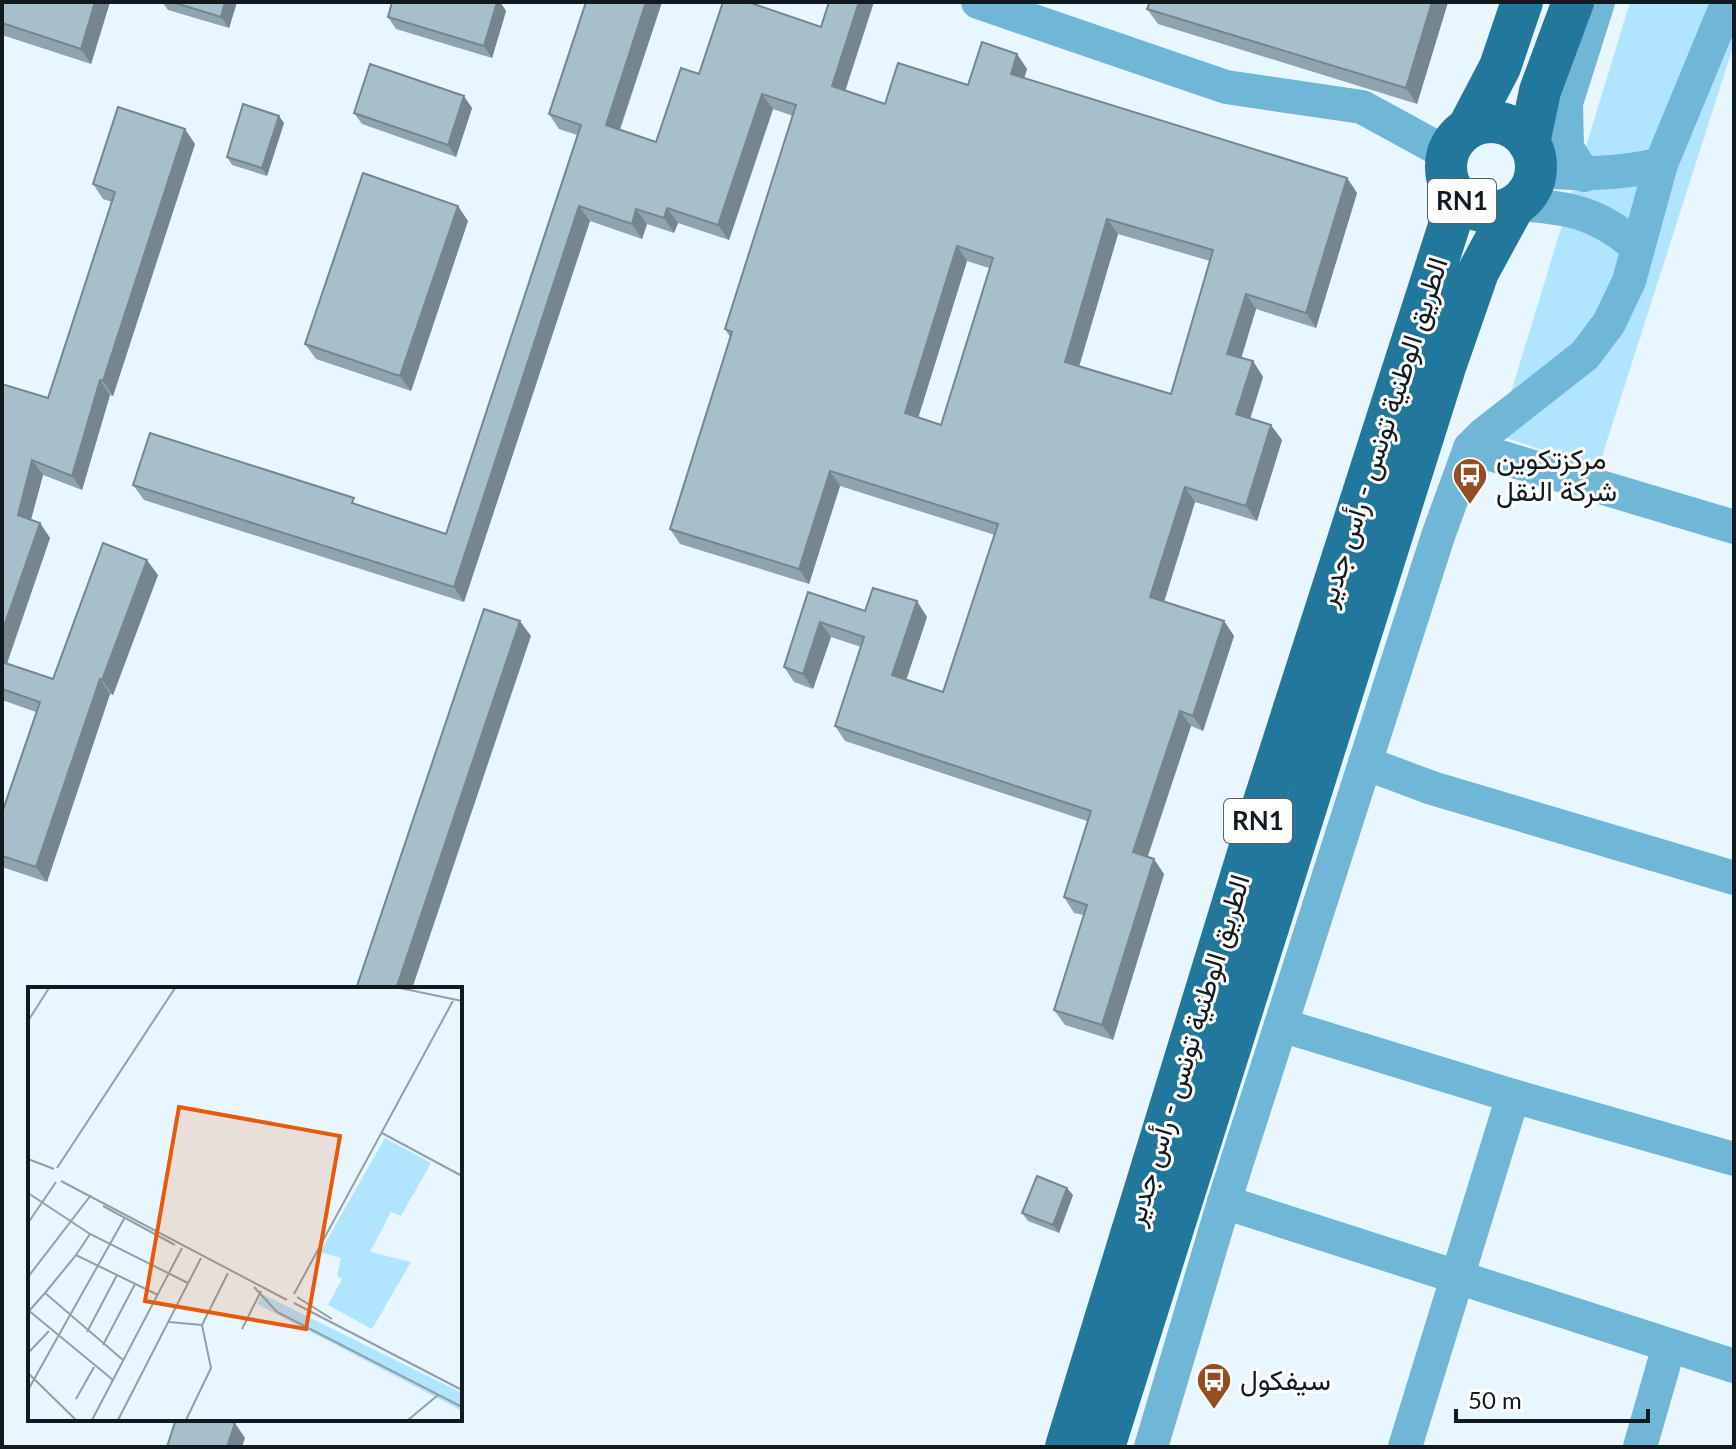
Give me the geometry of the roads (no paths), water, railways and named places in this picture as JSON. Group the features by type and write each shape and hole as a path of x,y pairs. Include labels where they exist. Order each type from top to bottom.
{"main road":[{"path":"1458,141 1500,67 1522,2"},
{"name":"الطريق الوطنية تونس - رأس جدير","path":"1104,1447 1446,364 1478,272 1524,181 1540,91 1573,2"},
{"path":"1458,141 1481,123 1508,125 1524,181"},
{"name":"RN1","path":"1458,141 1446,169 1450,185 1458,198 1470,207 1485,212 1500,211 1524,181"},
{"name":"الطريق الوطنية تونس - رأس جدير","path":"1066,1447 1256,826 1458,198"}],"street":[{"path":"978,2 1226,87 1362,107 1458,141"},
{"path":"1584,175 1567,148 1566,103 1598,2"},
{"path":"1151,1447 1224,1202 1438,536 1470,448 1585,355 1609,323 1629,281 1661,164 1728,2"},
{"path":"1637,247 1617,229 1594,216 1537,205 1524,181 1631,172 1661,164"},
{"path":"1470,448 1734,527"},
{"path":"1365,763 1432,788 1734,878"},
{"path":"1281,1025 1734,1159"},
{"path":"1405,1447 1513,1096"},
{"path":"1224,1202 1734,1366"},
{"path":"1640,1447 1669,1346"}],"place":[{"name":"مركزتكوين شركة النقل","path":"1470,506"},
{"name":"سيفكول","path":"1214,1411"}]}
